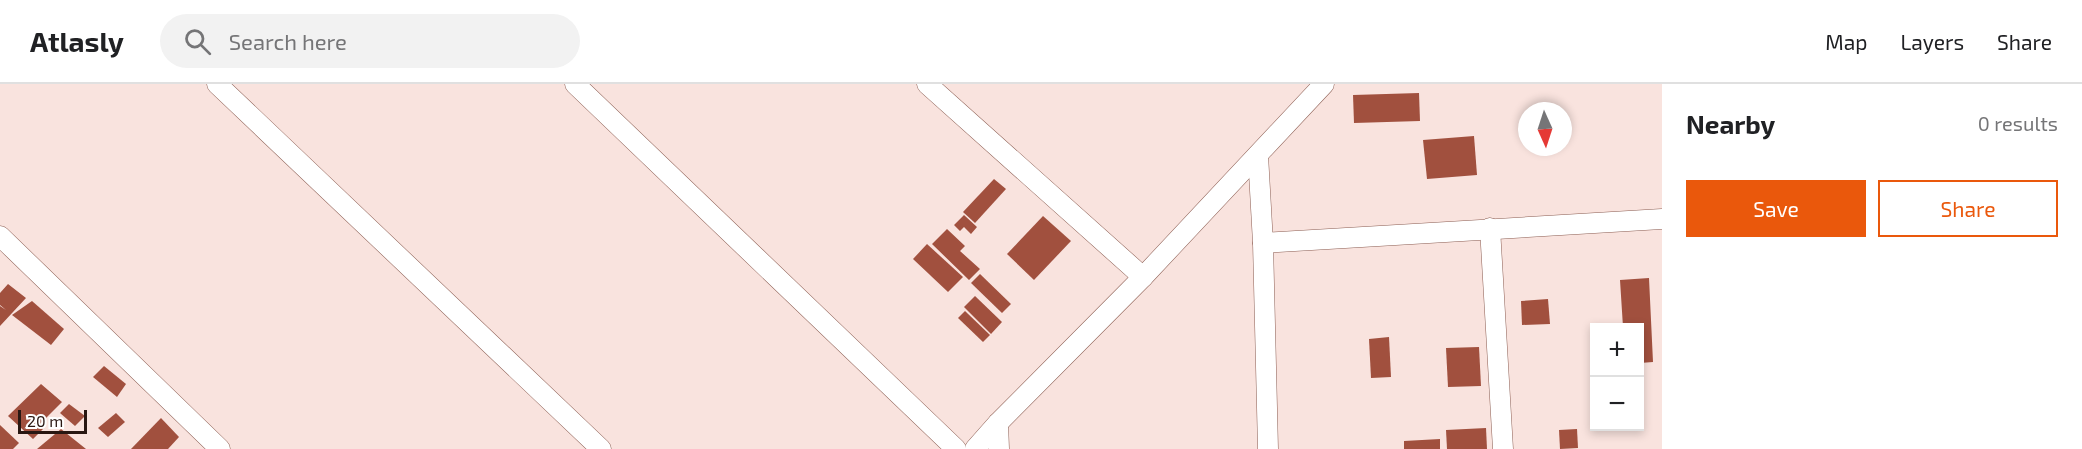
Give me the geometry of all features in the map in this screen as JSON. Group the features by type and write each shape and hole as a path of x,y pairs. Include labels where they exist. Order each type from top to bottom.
{"street":[{"path":"217,84 601,449"},
{"path":"575,84 956,449"},
{"path":"927,84 1143,277"},
{"path":"975,449 1143,277 1324,84"},
{"path":"1258,155 1263,243 1268,449"},
{"path":"1263,243 1662,219"},
{"path":"1490,228 1503,449"},
{"path":"0,236 220,449"},
{"path":"998,423 999,449"}],"building":[{"path":"1419,93 1420,121 1354,123 1353,95"},
{"path":"1474,136 1477,175 1427,179 1423,140"},
{"path":"994,179 1006,189 975,223 963,212"},
{"path":"964,215 977,227 971,234 964,227 960,231 954,225"},
{"path":"1043,216 1071,241 1034,280 1007,254"},
{"path":"947,229 965,246 960,251 980,269 969,280 932,244"},
{"path":"927,244 963,277 948,292 913,259"},
{"path":"980,274 1011,304 1002,313 971,283"},
{"path":"1649,278 1653,362 1644,363 1644,323 1623,323 1620,280"},
{"path":"8,284 26,298 0,326 0,306 6,310 0,305 0,293"},
{"path":"975,296 1002,322 991,334 964,307"},
{"path":"1548,299 1550,324 1522,325 1521,301"},
{"path":"32,301 64,329 51,345 12,315"},
{"path":"965,311 990,335 983,342 958,318"},
{"path":"1389,337 1391,377 1371,378 1369,339"},
{"path":"1479,347 1481,386 1448,387 1446,348"},
{"path":"104,366 126,384 117,397 93,377"},
{"path":"41,384 62,402 39,425 43,429 33,439 8,416"},
{"path":"69,404 85,416 75,426 60,413"},
{"path":"116,413 125,422 108,437 98,428"},
{"path":"161,418 179,437 168,449 131,449"},
{"path":"0,425 19,443 13,449 0,449"},
{"path":"1486,428 1487,449 1447,449 1446,430"},
{"path":"61,429 86,449 37,449"},
{"path":"1577,429 1578,448 1560,449 1559,430"},
{"path":"1440,439 1440,449 1404,449 1404,441"}]}
